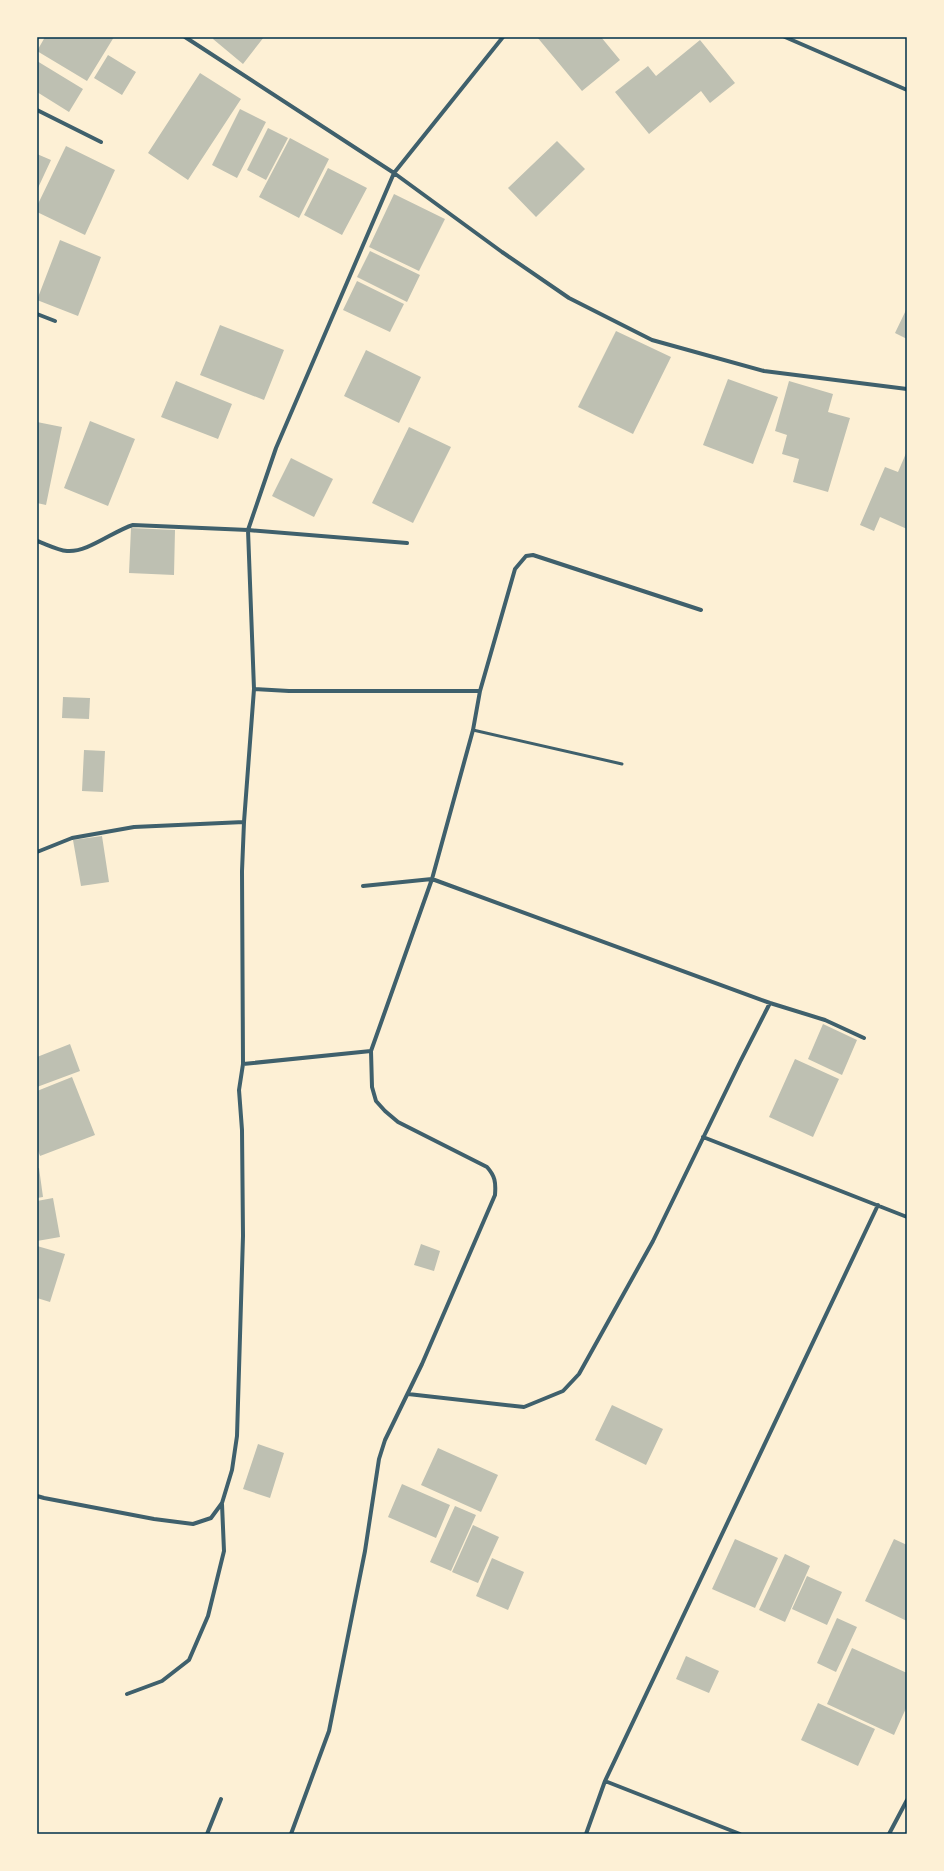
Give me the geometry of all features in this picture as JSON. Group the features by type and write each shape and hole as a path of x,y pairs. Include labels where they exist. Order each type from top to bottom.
{"street":[{"path":"185,37 394,173 502,252 569,298 652,340 764,371 907,389"},
{"path":"128,1694 162,1681 189,1660 208,1616 224,1550 222,1503 232,1470 237,1436 243,1236 242,1130 239,1090 243,1064 242,899 244,822 254,689 248,530 276,448 394,173 503,37"},
{"path":"785,37 907,90"},
{"path":"37,110 101,142"},
{"path":"37,314 54,322"},
{"path":"37,541 65,551 77,551 124,528 134,525 248,530 407,543"},
{"path":"291,1834 329,1731 365,1550 379,1459 385,1440 408,1394 495,1195 496,1182 493,1174 487,1166 398,1122 385,1112 376,1101 372,1087 370,1051 432,880 473,730 480,691 515,569 526,556 533,555 701,610"},
{"path":"254,689 289,691 480,691"},
{"path":"37,852 72,838 134,827 244,822"},
{"path":"363,886 432,880 770,1003 825,1020 864,1038"},
{"path":"408,1394 524,1408 563,1391 579,1374 653,1241 770,1003"},
{"path":"243,1064 370,1051"},
{"path":"703,1137 907,1217"},
{"path":"586,1834 606,1781 878,1205"},
{"path":"37,1496 146,1518 193,1524 210,1518 222,1503"},
{"path":"606,1781 740,1834"},
{"path":"207,1834 221,1799"},
{"path":"889,1834 907,1800"}],"lane":[{"path":"473,730 622,764"}],"building":[{"path":"45,37 114,37 87,81 37,51"},
{"path":"214,37 264,37 243,64 213,39"},
{"path":"537,37 601,37 620,60 582,91"},
{"path":"700,40 735,83 710,103 701,91 649,134 615,92 648,66 656,76"},
{"path":"108,55 136,72 122,95 94,78"},
{"path":"37,61 83,89 69,112 37,92"},
{"path":"200,73 241,99 188,180 148,153"},
{"path":"240,109 266,122 237,178 212,165"},
{"path":"268,128 288,138 266,180 247,170"},
{"path":"290,138 329,159 299,218 259,197"},
{"path":"557,141 585,169 536,217 508,188"},
{"path":"66,146 115,170 85,235 37,212 37,206"},
{"path":"37,154 51,160 37,190"},
{"path":"328,168 367,188 342,235 304,215"},
{"path":"394,194 445,219 419,271 369,247"},
{"path":"60,240 101,257 78,316 37,300"},
{"path":"370,251 420,275 407,302 357,277"},
{"path":"357,281 404,304 390,332 343,310"},
{"path":"907,308 907,339 895,333"},
{"path":"220,325 284,350 264,400 200,375"},
{"path":"616,331 671,357 633,434 578,407"},
{"path":"366,350 421,377 399,423 344,396"},
{"path":"728,379 778,397 753,464 703,445"},
{"path":"176,381 232,404 218,439 161,417"},
{"path":"789,381 833,394 828,412 850,418 828,492 793,482 799,459 782,454 787,435 775,431"},
{"path":"90,421 135,439 108,506 64,488"},
{"path":"37,422 62,427 46,505 37,503"},
{"path":"409,427 451,447 413,523 372,503"},
{"path":"907,451 907,529 880,517 874,531 860,525 885,467 898,472"},
{"path":"291,458 333,479 314,517 272,496"},
{"path":"131,528 175,530 174,575 129,573"},
{"path":"63,697 90,698 89,719 62,718"},
{"path":"84,750 105,751 103,792 82,791"},
{"path":"102,836 109,882 81,886 73,840"},
{"path":"823,1024 857,1040 842,1075 808,1059"},
{"path":"70,1044 80,1071 37,1087 37,1057"},
{"path":"795,1059 839,1079 813,1137 769,1117"},
{"path":"72,1077 95,1135 40,1156 37,1148 37,1091"},
{"path":"37,1168 39,1168 43,1197 37,1198"},
{"path":"53,1198 60,1237 37,1241 37,1201"},
{"path":"421,1244 440,1251 434,1271 414,1265"},
{"path":"37,1246 65,1254 50,1302 37,1298"},
{"path":"612,1405 663,1429 646,1465 595,1440"},
{"path":"258,1444 284,1453 270,1498 243,1489"},
{"path":"438,1448 498,1475 481,1512 421,1485"},
{"path":"402,1484 450,1505 436,1538 388,1517"},
{"path":"455,1506 476,1515 451,1571 430,1562"},
{"path":"473,1525 499,1537 478,1583 452,1572"},
{"path":"735,1539 778,1558 755,1608 712,1589"},
{"path":"894,1539 907,1545 907,1621 865,1601"},
{"path":"785,1554 810,1566 785,1622 759,1610"},
{"path":"492,1558 524,1572 508,1610 476,1596"},
{"path":"807,1576 842,1592 827,1625 792,1609"},
{"path":"837,1618 857,1627 836,1672 817,1663"},
{"path":"852,1648 907,1673 907,1706 894,1735 827,1704"},
{"path":"686,1656 719,1671 709,1693 676,1679"},
{"path":"818,1703 875,1729 858,1766 801,1740"}]}
